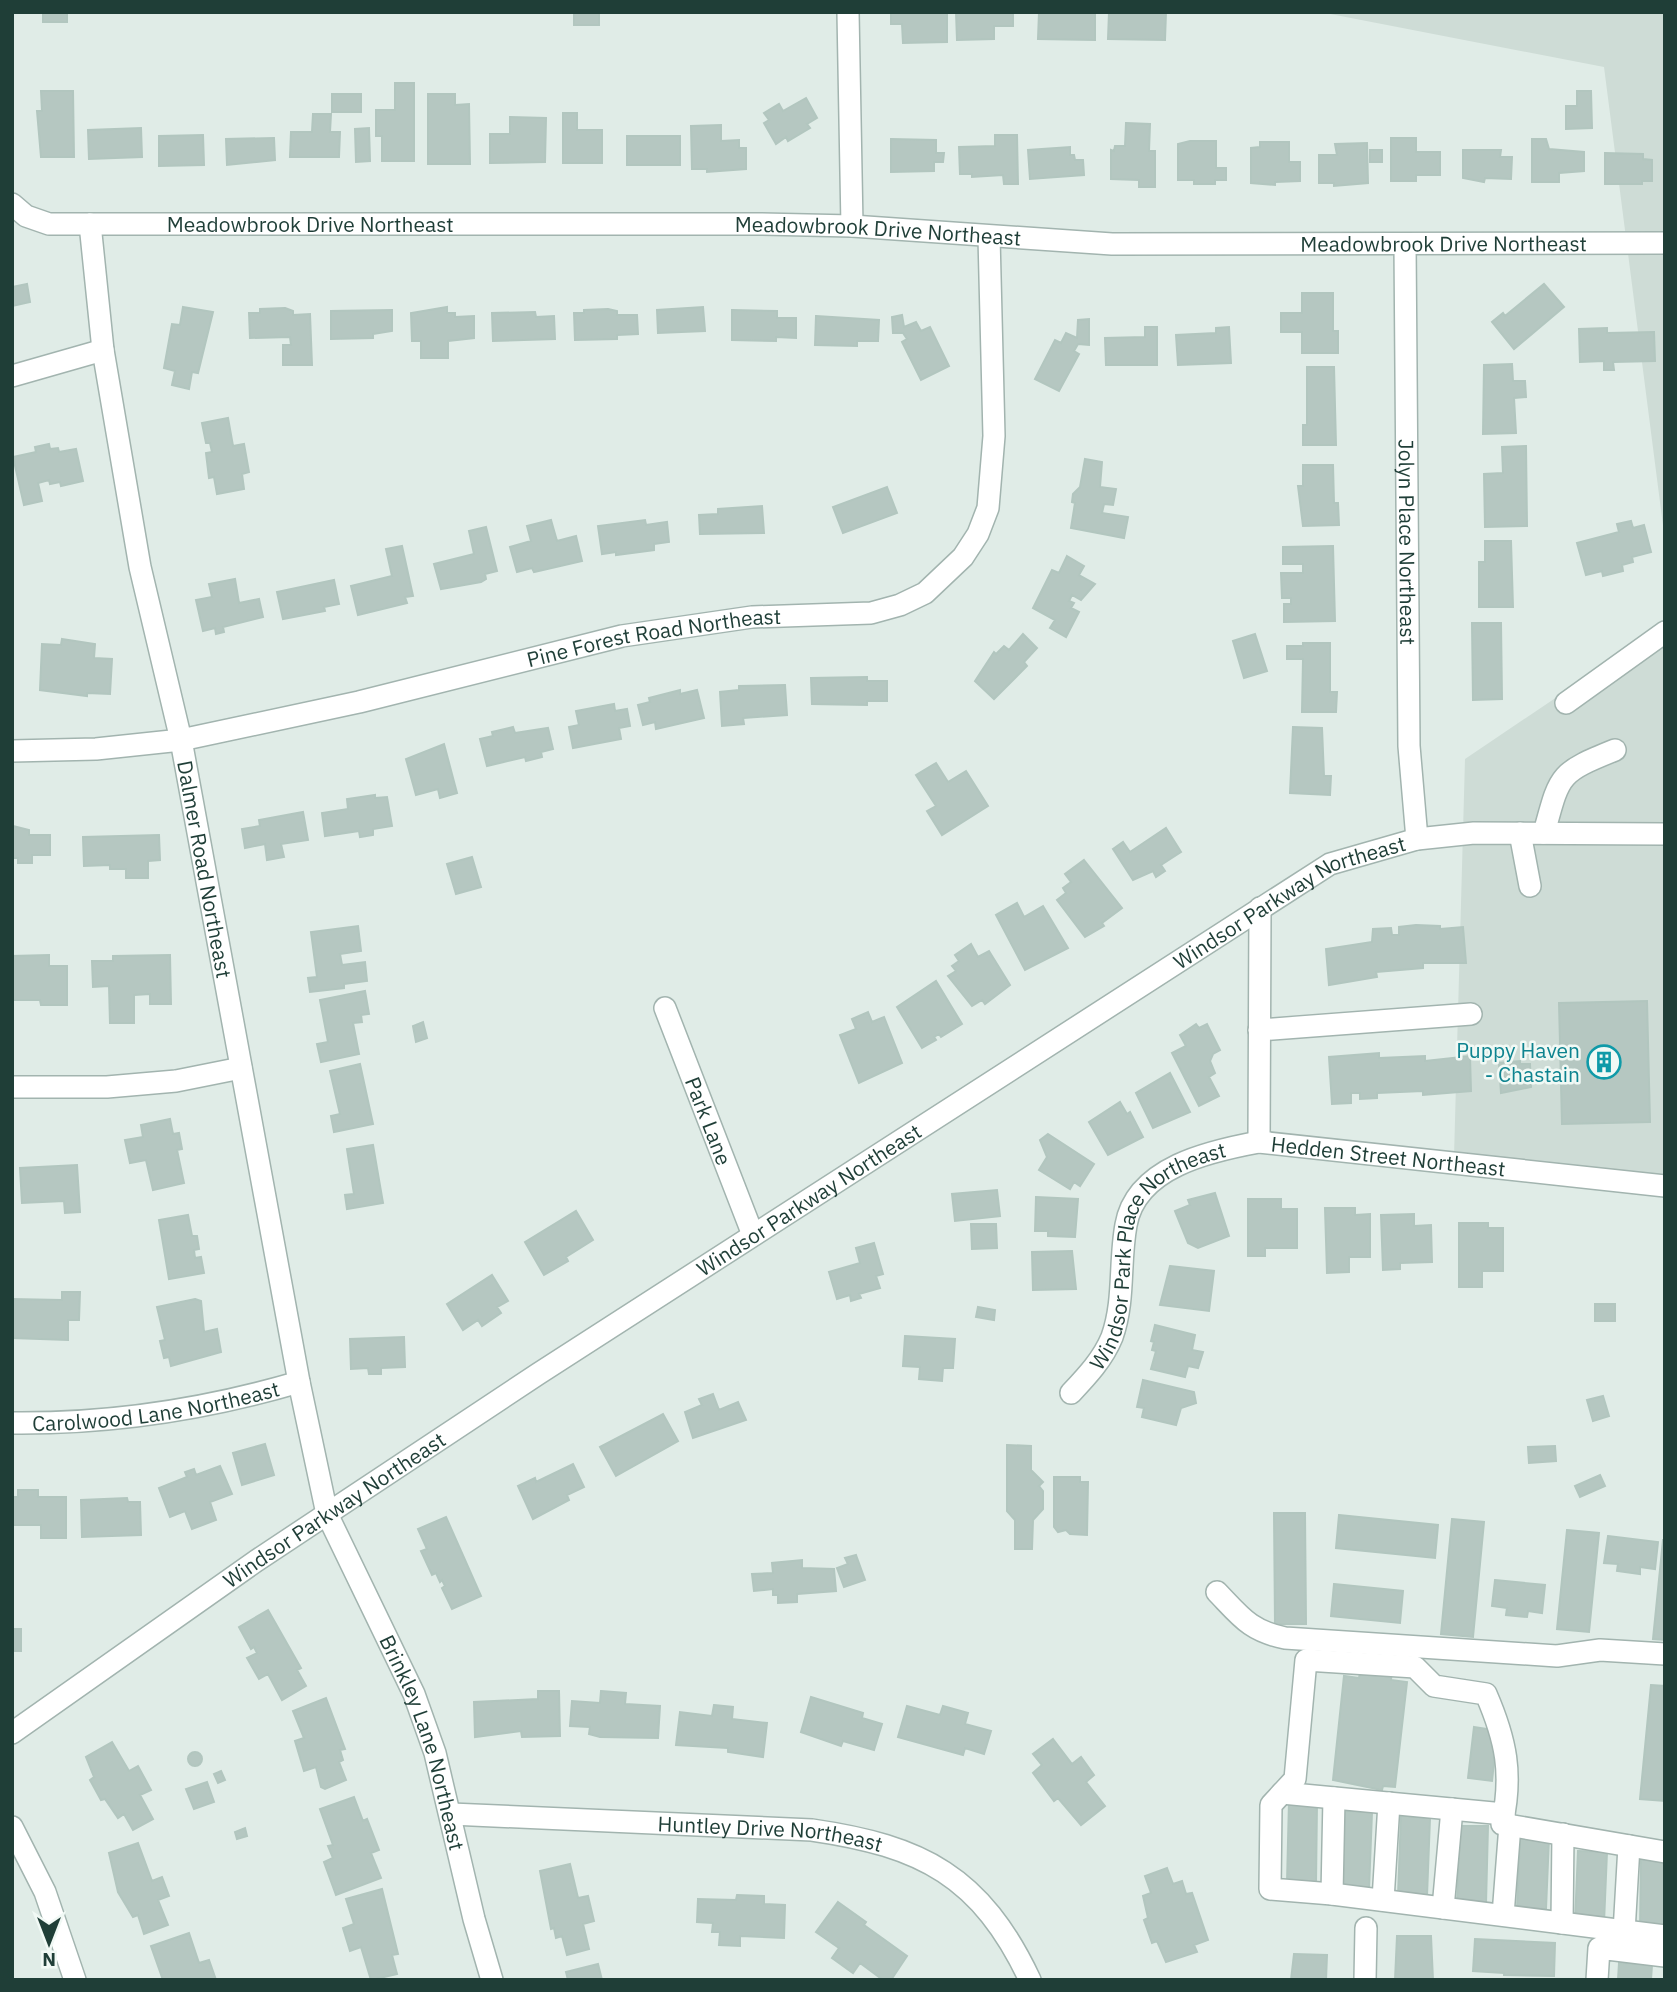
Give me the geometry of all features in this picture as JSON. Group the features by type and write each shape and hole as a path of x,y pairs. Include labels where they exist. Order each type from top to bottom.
{"street":[{"path":"848,12 852,226"},
{"name":"Meadowbrook Drive Northeast","path":"12,204 26,216 49,224 218,222 852,226 1112,244 1665,243"},
{"name":"Dalmer Road Northeast","path":"90,224 103,350 143,580 181,740 299,1382 327,1514"},
{"name":"Pine Forest Road Northeast","path":"12,751 96,749 181,740 359,702 622,636 752,617 871,613 900,605 925,593 945,578 963,557 978,534 988,508 993,436 989,237"},
{"name":"Jolyn Place Northeast","path":"1405,244 1409,746 1417,839"},
{"path":"12,376 103,350"},
{"path":"1566,703 1665,632"},
{"path":"1544,833 1556,788 1573,766 1615,750"},
{"name":"Windsor Parkway Northeast","path":"12,1733 327,1514 753,1235 1330,864 1417,839 1474,833 1665,834"},
{"path":"1520,833 1530,886"},
{"name":"Hedden Street Northeast","path":"1260,908 1259,1142 1665,1186"},
{"name":"Park Lane","path":"664,1008 753,1235"},
{"path":"1259,1030 1471,1014"},
{"path":"12,1087 107,1087 176,1082 241,1068"},
{"name":"Windsor Park Place Northeast","path":"1071,1393 1095,1368 1111,1338 1123,1289 1126,1225 1140,1194 1157,1178 1190,1159 1220,1149 1259,1142"},
{"name":"Carolwood Lane Northeast","path":"12,1423 80,1424 136,1419 205,1407 299,1382"},
{"name":"Brinkley Lane Northeast","path":"327,1514 414,1694 435,1753 474,1919 492,1980"},
{"path":"1217,1592 1249,1626 1262,1633 1285,1638 1557,1657 1600,1650 1665,1654"},
{"path":"1503,1915 1510,1784 1502,1732 1486,1694 1434,1686 1415,1667 1306,1660 1295,1779 1271,1805 1270,1889 1383,1900 1665,1936"},
{"path":"1282,1793 1452,1809 1563,1834 1665,1852"},
{"path":"1332,1894 1334,1798"},
{"path":"1383,1900 1389,1803"},
{"path":"1443,1908 1452,1809"},
{"name":"Huntley Drive Northeast","path":"451,1814 812,1830 897,1847 930,1861 973,1896 1010,1938 1030,1980"},
{"path":"12,1827 45,1892 75,1980"},
{"path":"1562,1923 1563,1834"},
{"path":"1624,1932 1629,1846"},
{"path":"1364,1980 1366,1927"},
{"path":"1597,1980 1600,1948 1665,1956"}],"shaded area":[{"path":"1320,12 1665,12 1665,541 1604,67"},
{"path":"1665,624 1665,1180 1454,1157 1465,759"}],"building":[{"path":"43,12 67,12 67,22 43,22"},
{"path":"574,12 599,12 599,25 574,25"},
{"path":"891,12 947,12 947,42 903,43 902,24 891,24"},
{"path":"956,12 1013,12 1013,26 994,26 994,39 957,40"},
{"path":"1039,12 1095,12 1095,40 1038,39"},
{"path":"1109,12 1166,12 1165,40 1108,39"},
{"path":"395,83 414,83 414,161 382,161 382,136 376,136 376,110 395,110"},
{"path":"41,91 73,91 74,157 41,157 37,111 42,111"},
{"path":"1577,91 1591,91 1592,128 1566,129 1566,106 1577,106"},
{"path":"332,94 361,94 361,112 332,112"},
{"path":"428,94 455,94 455,105 469,104 470,164 428,164"},
{"path":"806,98 817,118 807,124 810,128 788,141 786,137 776,144 764,123 769,120 764,113 779,104 783,111"},
{"path":"563,113 577,113 577,130 602,130 602,163 563,163"},
{"path":"313,114 331,114 330,132 340,132 339,157 290,157 291,132 312,132"},
{"path":"510,117 546,118 545,162 490,163 490,134 510,134"},
{"path":"1126,123 1150,124 1149,151 1155,151 1155,187 1139,187 1139,180 1111,179 1111,150 1114,151 1115,146 1125,146"},
{"path":"721,125 721,141 739,140 739,148 746,148 746,169 707,172 707,169 692,169 691,126"},
{"path":"141,128 142,157 89,159 88,130"},
{"path":"369,128 370,161 356,162 355,129"},
{"path":"203,135 204,165 159,166 159,136"},
{"path":"995,135 1017,135 1018,184 1004,184 1003,175 972,177 972,174 960,174 959,147 995,146"},
{"path":"627,136 680,136 680,165 627,165"},
{"path":"274,138 275,160 227,165 226,139"},
{"path":"1391,138 1416,138 1416,152 1440,152 1440,175 1416,175 1416,181 1391,181"},
{"path":"891,139 936,140 936,153 944,153 943,162 934,162 934,171 891,172"},
{"path":"1532,139 1546,139 1549,149 1584,152 1584,171 1559,173 1559,182 1532,182"},
{"path":"1216,141 1216,168 1226,168 1226,180 1215,180 1215,184 1194,184 1194,180 1178,180 1178,144"},
{"path":"1260,142 1289,142 1289,162 1300,162 1300,181 1275,182 1275,185 1251,183 1251,148 1260,147"},
{"path":"1367,143 1368,183 1334,186 1334,183 1319,183 1319,155 1337,155 1335,144"},
{"path":"1070,147 1070,155 1074,155 1075,160 1083,160 1084,175 1030,179 1028,150"},
{"path":"1370,150 1382,150 1382,162 1370,162"},
{"path":"1463,150 1501,150 1500,157 1512,157 1511,179 1485,178 1484,182 1463,178"},
{"path":"1605,153 1643,154 1643,159 1652,160 1652,181 1642,181 1642,184 1605,184"},
{"path":"27,284 30,302 12,306 12,287"},
{"path":"1544,284 1564,307 1514,349 1492,322 1503,313 1505,316"},
{"path":"1302,293 1333,293 1333,331 1338,331 1338,353 1302,353 1302,332 1281,332 1281,313 1302,313"},
{"path":"183,307 213,312 198,373 192,372 189,389 172,385 175,371 164,368 172,324 180,325"},
{"path":"447,307 447,313 455,313 455,317 474,316 474,338 448,341 448,358 421,358 421,341 412,341 411,313"},
{"path":"703,307 705,331 658,333 657,310"},
{"path":"285,308 293,311 293,315 310,314 312,365 283,365 283,345 291,345 290,337 250,338 249,313 260,313 260,309"},
{"path":"608,309 617,311 617,315 637,315 638,334 617,335 617,339 575,340 574,313"},
{"path":"392,310 392,331 373,334 373,338 331,339 331,311"},
{"path":"732,310 777,311 777,318 796,318 796,338 776,337 776,341 732,340"},
{"path":"535,312 536,317 554,316 555,339 493,341 492,313"},
{"path":"902,315 904,327 916,322 921,331 930,327 949,366 921,380 902,342 907,339 903,333 893,333 892,317"},
{"path":"816,316 879,320 878,341 857,341 857,346 815,345"},
{"path":"1089,319 1089,345 1078,344 1074,351 1079,354 1059,391 1035,379 1055,340 1061,343 1066,333 1077,338 1078,320"},
{"path":"1145,327 1157,327 1157,365 1106,365 1105,338 1145,337"},
{"path":"1229,327 1231,363 1178,365 1176,335 1216,333 1216,328"},
{"path":"1607,328 1607,333 1654,332 1655,361 1613,362 1614,370 1604,370 1604,361 1580,362 1579,329"},
{"path":"1512,364 1513,381 1525,381 1526,397 1514,398 1516,433 1483,434 1484,365"},
{"path":"1307,367 1334,367 1336,445 1303,445 1303,425 1307,425"},
{"path":"228,418 233,446 244,444 249,472 242,474 244,489 217,494 214,477 209,478 206,453 212,452 210,443 206,443 202,423"},
{"path":"49,444 50,449 58,448 59,452 76,449 83,481 61,486 60,482 50,484 49,480 38,483 42,501 24,505 13,457 36,452 35,447"},
{"path":"1526,446 1527,526 1485,527 1484,474 1503,473 1502,447"},
{"path":"1085,459 1102,462 1100,487 1116,489 1113,505 1104,504 1102,513 1128,517 1124,538 1071,528 1075,503 1072,502 1073,494 1080,487"},
{"path":"1303,465 1333,465 1334,503 1338,503 1339,525 1303,526 1298,486 1303,486"},
{"path":"887,487 897,513 843,533 833,507"},
{"path":"762,506 764,533 700,534 699,515 718,514 718,509"},
{"path":"551,520 557,541 576,536 582,561 534,572 532,568 517,572 510,547 531,541 527,526"},
{"path":"645,520 646,525 667,522 669,542 654,544 654,550 602,554 598,526"},
{"path":"1631,521 1633,528 1644,525 1651,552 1632,557 1633,562 1622,565 1623,571 1603,576 1602,571 1586,575 1577,543 1619,532 1617,524"},
{"path":"486,527 497,571 485,574 486,579 481,582 441,589 434,564 474,554 469,531"},
{"path":"1485,541 1511,541 1513,607 1479,607 1479,562 1485,562"},
{"path":"402,546 413,596 405,597 407,603 358,615 351,586 392,576 386,549"},
{"path":"1333,546 1335,621 1284,622 1284,604 1291,604 1291,598 1282,598 1281,573 1303,573 1303,564 1283,564 1283,547"},
{"path":"1067,556 1084,566 1079,575 1095,584 1081,600 1072,595 1069,601 1074,603 1071,608 1079,612 1066,637 1050,628 1055,620 1033,608 1052,570 1059,573"},
{"path":"235,579 239,603 259,599 263,617 223,627 224,632 216,634 215,628 203,631 196,600 212,597 209,584"},
{"path":"334,580 339,604 324,607 325,611 283,619 277,592"},
{"path":"1472,623 1501,623 1502,699 1473,700"},
{"path":"1023,634 1037,648 1024,662 1027,666 994,699 975,681 994,652 996,654 1004,646 1009,650"},
{"path":"1255,634 1267,671 1244,678 1233,641"},
{"path":"62,639 95,644 94,658 112,659 110,694 87,693 87,696 40,690 42,644 61,645"},
{"path":"1303,643 1330,643 1330,692 1337,692 1336,712 1302,712 1303,659 1287,659 1287,646 1303,646"},
{"path":"867,677 867,681 887,681 887,701 867,701 867,705 812,704 811,678"},
{"path":"785,685 787,715 743,718 744,724 722,726 720,692 739,690 739,686"},
{"path":"680,690 680,694 697,690 704,718 656,729 655,722 643,725 638,705 650,702 649,698"},
{"path":"614,704 615,711 627,709 630,726 619,728 621,739 573,748 569,727 579,725 576,711"},
{"path":"513,727 515,733 548,728 553,749 541,752 542,757 526,761 525,757 487,766 480,739 493,736 492,732"},
{"path":"1293,727 1322,728 1324,776 1331,776 1330,795 1290,793"},
{"path":"444,744 457,793 440,798 438,789 416,795 406,759"},
{"path":"936,763 948,782 966,771 988,806 942,835 927,811 936,806 916,775"},
{"path":"375,795 375,798 387,797 392,826 373,829 373,835 360,837 359,831 325,836 322,813 348,809 347,799"},
{"path":"303,812 308,840 281,844 284,857 267,860 265,844 245,848 242,829 260,826 259,820"},
{"path":"13,826 29,830 29,835 50,835 50,855 32,855 32,863 18,863 18,858 12,858"},
{"path":"1166,828 1181,852 1161,865 1165,871 1156,877 1153,871 1133,880 1113,849 1123,842 1130,852"},
{"path":"159,835 160,860 148,861 148,878 126,878 126,869 110,869 110,865 84,866 83,837"},
{"path":"472,857 481,887 456,894 447,864"},
{"path":"1084,860 1122,908 1102,923 1104,926 1085,937 1057,900 1066,893 1063,888 1071,882 1065,874"},
{"path":"1017,903 1024,917 1043,906 1068,948 1025,970 996,915"},
{"path":"358,926 361,951 340,954 342,965 365,962 367,981 344,984 344,988 310,992 308,978 317,977 311,932"},
{"path":"1440,926 1440,929 1463,927 1466,963 1423,963 1423,968 1376,972 1377,977 1329,985 1326,949 1372,942 1373,929 1391,928 1392,935 1399,935 1399,927"},
{"path":"971,944 978,957 989,951 1010,985 985,1004 982,1000 972,1006 948,976 956,971 952,966 959,961 955,955"},
{"path":"49,955 49,966 67,966 67,1005 41,1005 40,1000 12,1000 12,956"},
{"path":"170,955 171,1004 150,1004 150,994 134,995 134,1023 110,1023 109,986 93,987 92,961 113,961 113,956"},
{"path":"936,981 962,1024 941,1037 939,1034 934,1037 936,1040 922,1048 897,1007"},
{"path":"365,991 369,1014 361,1015 362,1022 353,1023 359,1054 321,1062 317,1044 328,1042 320,1000"},
{"name":"Puppy Haven - Chastain","path":"1647,1001 1650,1122 1562,1124 1559,1003"},
{"path":"868,1012 872,1022 884,1017 902,1063 859,1083 840,1035 856,1029 852,1019"},
{"path":"423,1022 427,1038 416,1042 413,1026"},
{"path":"1196,1024 1199,1028 1207,1024 1220,1050 1213,1054 1210,1061 1215,1073 1209,1077 1219,1096 1199,1106 1172,1053 1186,1046 1180,1035"},
{"path":"1379,1053 1379,1058 1425,1056 1425,1061 1470,1056 1471,1091 1423,1095 1423,1091 1377,1093 1377,1098 1360,1099 1360,1093 1351,1093 1351,1103 1332,1104 1329,1057"},
{"path":"1520,1061 1520,1064 1530,1064 1531,1087 1501,1093 1499,1063"},
{"path":"360,1064 373,1124 334,1132 331,1116 340,1114 330,1071"},
{"path":"1170,1073 1190,1112 1153,1128 1136,1093"},
{"path":"1120,1102 1127,1114 1130,1112 1143,1137 1108,1155 1089,1122"},
{"path":"170,1119 173,1134 179,1133 182,1149 177,1150 184,1183 153,1190 146,1160 130,1163 125,1140 143,1137 141,1125"},
{"path":"1048,1134 1094,1164 1080,1186 1074,1182 1070,1189 1039,1170 1047,1157 1040,1140"},
{"path":"373,1145 383,1203 347,1209 345,1195 354,1194 347,1149"},
{"path":"77,1165 80,1212 65,1213 64,1201 22,1203 20,1168"},
{"path":"997,1190 1000,1216 955,1221 952,1194"},
{"path":"1215,1193 1229,1236 1198,1248 1188,1243 1175,1211 1190,1205 1188,1200"},
{"path":"1036,1197 1078,1199 1075,1237 1048,1236 1048,1231 1035,1231"},
{"path":"1248,1199 1281,1199 1281,1209 1297,1209 1297,1248 1265,1248 1265,1256 1248,1256"},
{"path":"1325,1208 1355,1208 1355,1215 1370,1214 1370,1257 1349,1257 1349,1272 1327,1273"},
{"path":"576,1211 593,1240 566,1257 568,1261 544,1275 525,1242"},
{"path":"1414,1214 1414,1226 1431,1225 1432,1262 1400,1263 1400,1269 1383,1270 1381,1215"},
{"path":"188,1215 192,1236 197,1236 199,1249 194,1250 195,1258 201,1257 204,1273 169,1279 159,1220"},
{"path":"1459,1223 1488,1223 1488,1228 1503,1228 1503,1271 1482,1271 1482,1287 1459,1287"},
{"path":"971,1224 996,1224 997,1248 972,1249"},
{"path":"874,1243 883,1274 876,1276 880,1288 859,1294 861,1298 851,1301 850,1295 837,1299 829,1272 860,1263 856,1248"},
{"path":"1072,1251 1076,1289 1033,1290 1032,1252"},
{"path":"1170,1266 1214,1271 1209,1311 1160,1305"},
{"path":"492,1275 508,1301 497,1307 501,1313 482,1326 478,1320 463,1330 447,1304"},
{"path":"62,1292 80,1292 79,1320 68,1320 68,1340 12,1338 12,1299 62,1300"},
{"path":"195,1299 201,1301 204,1332 217,1329 221,1352 171,1366 169,1357 164,1358 160,1341 165,1340 157,1307"},
{"path":"1595,1304 1615,1304 1615,1321 1595,1321"},
{"path":"978,1307 995,1310 994,1320 976,1317"},
{"path":"1155,1325 1195,1335 1192,1350 1203,1352 1198,1368 1188,1366 1185,1377 1151,1369 1156,1351 1152,1350 1154,1342 1151,1341"},
{"path":"905,1336 955,1339 953,1368 943,1368 942,1381 919,1379 920,1367 903,1366"},
{"path":"404,1337 405,1367 381,1368 381,1374 369,1374 368,1368 351,1369 350,1339"},
{"path":"1143,1380 1194,1392 1196,1403 1181,1408 1176,1425 1142,1417 1144,1408 1137,1407"},
{"path":"713,1394 719,1410 738,1402 746,1420 693,1438 685,1412 702,1405 699,1399"},
{"path":"1603,1396 1609,1416 1593,1421 1587,1400"},
{"path":"663,1414 678,1441 616,1476 600,1447"},
{"path":"265,1444 274,1475 242,1485 233,1453"},
{"path":"1007,1445 1031,1446 1031,1470 1043,1482 1039,1486 1043,1491 1043,1509 1033,1520 1032,1549 1015,1549 1015,1520 1007,1511"},
{"path":"1555,1446 1556,1461 1529,1463 1528,1447"},
{"path":"573,1464 584,1487 567,1495 569,1500 533,1519 518,1486 535,1478 536,1482"},
{"path":"220,1466 232,1494 210,1502 216,1520 192,1529 185,1511 170,1517 159,1488 187,1477 185,1472 194,1469 196,1475"},
{"path":"1600,1475 1605,1486 1580,1497 1575,1486"},
{"path":"1054,1477 1080,1477 1080,1482 1088,1482 1087,1535 1070,1534 1066,1530 1058,1532 1054,1527"},
{"path":"18,1490 38,1490 38,1497 66,1497 66,1538 41,1538 41,1525 12,1525 12,1497 18,1497"},
{"path":"127,1498 128,1502 140,1502 141,1535 82,1537 81,1500"},
{"path":"1274,1513 1305,1513 1306,1624 1275,1624"},
{"path":"1339,1515 1438,1525 1435,1558 1336,1548"},
{"path":"446,1517 481,1596 452,1609 442,1588 445,1586 442,1580 440,1582 436,1573 432,1575 421,1551 427,1549 418,1529"},
{"path":"1452,1519 1484,1522 1473,1637 1441,1634"},
{"path":"1567,1530 1599,1533 1589,1632 1557,1629"},
{"path":"1608,1536 1658,1542 1655,1569 1640,1567 1640,1574 1617,1571 1618,1564 1604,1563"},
{"path":"1665,1540 1665,1640 1653,1639"},
{"path":"856,1555 865,1580 844,1587 837,1568 848,1564 845,1558"},
{"path":"802,1560 802,1568 834,1569 836,1591 797,1594 797,1602 778,1603 778,1595 773,1595 773,1589 754,1591 752,1574 773,1573 772,1563"},
{"path":"1495,1580 1545,1585 1542,1613 1528,1611 1527,1617 1506,1615 1507,1608 1492,1606"},
{"path":"1334,1584 1403,1591 1400,1623 1331,1616"},
{"path":"268,1610 301,1668 297,1670 306,1686 282,1700 268,1674 259,1679 247,1658 257,1653 254,1647 251,1649 239,1627"},
{"path":"12,1629 21,1629 21,1651 12,1651"},
{"path":"1361,1668 1392,1671 1391,1680 1407,1682 1395,1787 1383,1786 1382,1790 1333,1780 1344,1676 1359,1678"},
{"path":"1651,1685 1665,1686 1665,1801 1640,1799"},
{"path":"538,1691 559,1691 560,1736 522,1737 521,1731 475,1737 474,1702 538,1699"},
{"path":"601,1691 626,1693 625,1704 660,1706 658,1738 600,1737 589,1734 590,1727 570,1726 572,1701 600,1703"},
{"path":"811,1697 863,1713 862,1718 882,1724 874,1750 843,1741 841,1746 801,1732"},
{"path":"326,1698 345,1749 340,1750 343,1760 339,1762 346,1780 325,1789 321,1787 316,1767 304,1771 295,1741 304,1738 293,1711"},
{"path":"714,1705 733,1707 732,1719 767,1723 763,1757 728,1752 728,1748 676,1745 680,1712 712,1716"},
{"path":"907,1706 940,1715 943,1706 968,1713 965,1724 991,1731 984,1754 965,1748 963,1755 898,1737"},
{"path":"1474,1727 1493,1730 1497,1734 1492,1781 1468,1778"},
{"path":"1053,1739 1072,1764 1081,1757 1094,1775 1086,1782 1105,1806 1081,1825 1058,1798 1054,1801 1033,1773 1042,1765 1033,1754"},
{"path":"112,1742 129,1771 138,1766 151,1790 140,1795 153,1819 133,1830 124,1814 118,1818 105,1799 101,1800 90,1780 94,1777 86,1757"},
{"path":"195,1752 200,1754 200,1764 195,1766 190,1764 188,1759 190,1754"},
{"path":"221,1771 225,1780 218,1783 214,1774"},
{"path":"207,1782 214,1802 194,1809 186,1789"},
{"path":"354,1797 363,1821 367,1819 379,1850 371,1853 381,1878 336,1895 324,1862 333,1858 328,1846 333,1845 320,1809"},
{"path":"1289,1801 1317,1802 1316,1884 1287,1883"},
{"path":"1344,1811 1372,1812 1369,1890 1341,1888"},
{"path":"1401,1816 1430,1818 1427,1896 1398,1895"},
{"path":"1460,1826 1488,1826 1486,1904 1457,1903"},
{"path":"245,1828 247,1836 237,1839 235,1832"},
{"path":"1520,1837 1549,1838 1546,1909 1517,1908"},
{"path":"138,1843 152,1881 162,1877 169,1896 158,1900 168,1925 144,1934 138,1915 133,1917 118,1892 109,1853"},
{"path":"1578,1851 1607,1852 1604,1923 1575,1922"},
{"path":"1641,1859 1665,1859 1665,1929 1640,1929"},
{"path":"570,1864 578,1898 588,1896 594,1921 583,1924 589,1949 567,1955 562,1936 556,1938 554,1928 551,1929 540,1871"},
{"path":"1167,1868 1173,1884 1182,1881 1186,1894 1192,1893 1208,1940 1194,1945 1197,1952 1166,1962 1157,1941 1152,1943 1144,1920 1148,1918 1143,1896 1151,1893 1145,1876"},
{"path":"382,1889 398,1954 392,1955 397,1974 371,1980 361,1947 350,1951 343,1928 354,1924 346,1899"},
{"path":"737,1895 764,1896 764,1904 785,1905 784,1938 740,1936 740,1946 719,1945 720,1932 712,1932 713,1923 697,1922 698,1899 736,1900"},
{"path":"838,1902 907,1956 891,1980 883,1980 860,1963 853,1973 832,1958 839,1948 816,1932"},
{"path":"189,1933 199,1963 209,1960 216,1980 163,1980 151,1946"},
{"path":"1397,1936 1431,1936 1433,1980 1395,1980"},
{"path":"1475,1939 1555,1943 1554,1976 1473,1971"},
{"path":"1294,1954 1327,1955 1326,1980 1291,1980"},
{"path":"1619,1963 1652,1965 1651,1980 1618,1980"},
{"path":"598,1964 602,1980 568,1980 566,1972"}],"place":[{"name":"Puppy Haven - Chastain","path":"1604,1062"}]}
